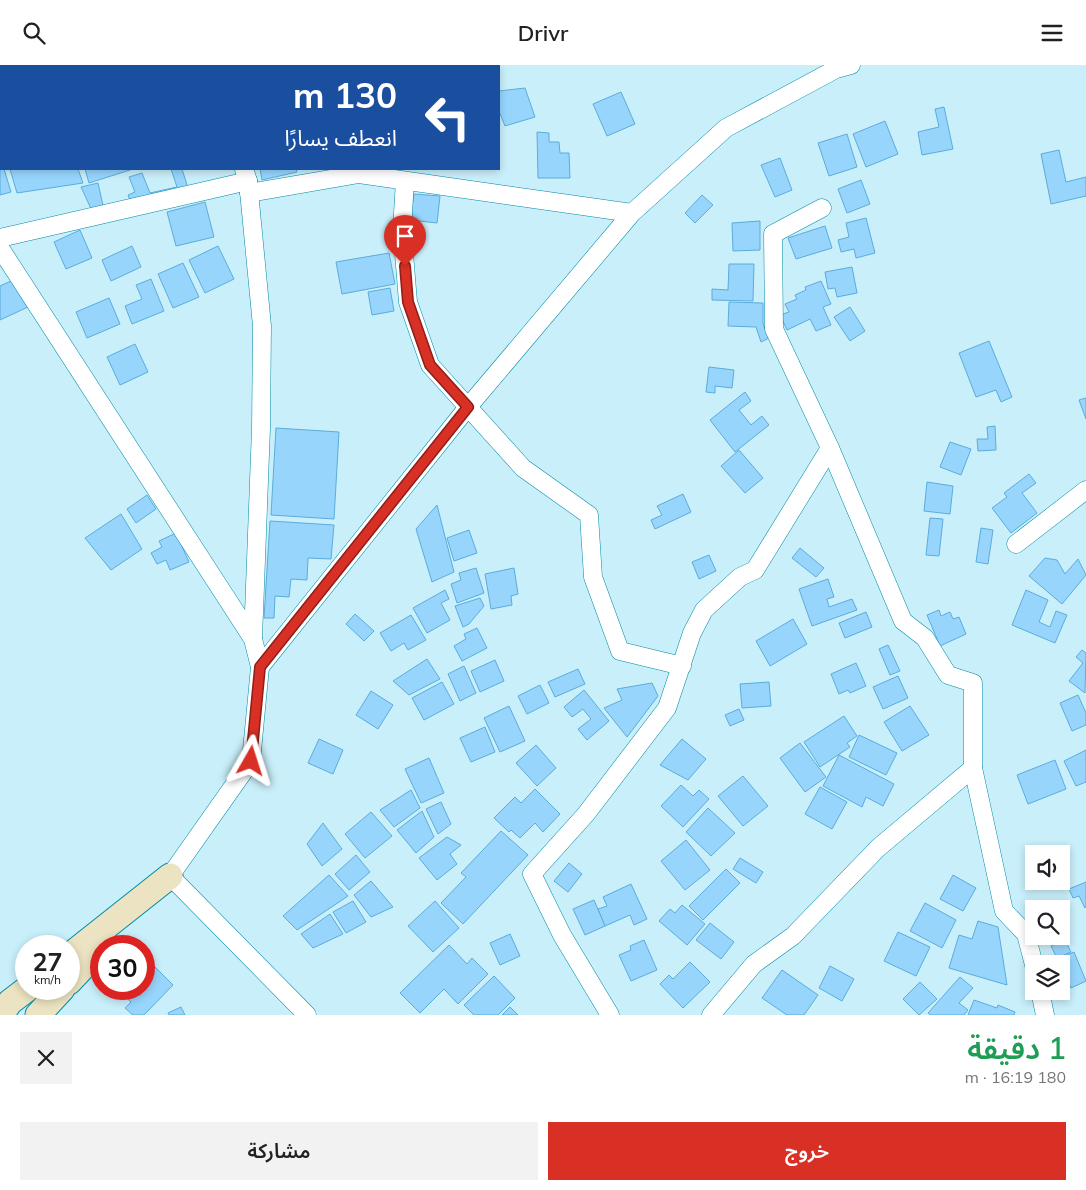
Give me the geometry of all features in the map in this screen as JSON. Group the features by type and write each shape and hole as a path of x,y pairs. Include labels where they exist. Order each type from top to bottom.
{"main road":[{"path":"113,935 170,876"},
{"path":"80,947 170,876"},
{"path":"80,970 90,960"},
{"path":"1,1015 15,998"},
{"path":"38,1015 52,1000"}],"street":[{"path":"260,667 468,407 632,213 726,128 836,69 851,65"},
{"path":"0,238 247,181 359,174 632,213"},
{"path":"247,181 262,326 261,428 253,639 260,667 251,761 170,876 307,1015"},
{"path":"405,181 402,229 408,302 430,365 523,468 589,515 593,577 620,651 682,666"},
{"path":"822,208 773,234 774,329 830,448 903,621 924,638 948,675 973,683 973,768 1004,911 1026,934 1031,955"},
{"path":"0,248 253,639"},
{"path":"610,1015 562,935 532,874 586,814 667,709 692,633 704,610 740,577 755,570 830,448"},
{"path":"1016,544 1086,490"},
{"path":"711,1015 754,964 793,936 878,848 973,768"},
{"path":"1042,1000 1045,1015"}],"building":[{"path":"525,88 535,117 505,126 500,114 500,91"},
{"path":"621,92 635,124 607,136 593,104"},
{"path":"944,107 953,149 922,155 918,132 939,127 935,109"},
{"path":"885,121 898,154 866,167 853,134"},
{"path":"537,132 549,133 549,142 559,142 560,153 569,153 570,178 538,178"},
{"path":"847,134 857,167 829,176 818,143"},
{"path":"1059,150 1066,182 1086,177 1086,196 1051,204 1041,154"},
{"path":"780,158 792,190 775,197 761,165"},
{"path":"0,170 4,170 11,192 0,195"},
{"path":"10,170 78,170 83,183 17,193"},
{"path":"85,170 130,170 89,183"},
{"path":"171,170 182,170 189,191 132,205 128,195 135,192 129,177 142,173 150,193 177,187"},
{"path":"260,170 296,170 297,172 262,180"},
{"path":"861,180 870,204 847,213 838,189"},
{"path":"98,183 104,210 93,213 81,187"},
{"path":"414,194 440,196 437,223 410,220"},
{"path":"702,195 713,205 695,223 685,213"},
{"path":"205,202 214,237 176,246 167,212"},
{"path":"866,218 875,253 856,258 854,249 841,252 838,240 849,237 846,223"},
{"path":"760,221 760,250 733,251 732,223"},
{"path":"825,226 832,248 796,259 788,238"},
{"path":"80,230 92,258 66,269 54,242"},
{"path":"132,246 141,267 111,281 102,260"},
{"path":"218,246 234,279 205,293 189,260"},
{"path":"389,253 395,284 342,294 336,262"},
{"path":"183,263 199,297 173,308 158,274"},
{"path":"729,264 754,264 753,301 712,300 712,289 728,290"},
{"path":"852,267 857,293 837,297 835,288 828,289 825,272"},
{"path":"151,279 164,311 132,324 125,306 142,299 136,285"},
{"path":"11,281 28,307 0,320 0,286"},
{"path":"821,281 831,304 823,307 831,325 816,331 810,319 787,330 780,315 789,312 785,304 797,299 795,295 806,290 805,287"},
{"path":"390,288 394,311 372,315 368,292"},
{"path":"109,298 120,324 87,338 76,312"},
{"path":"729,302 763,303 763,324 769,338 761,342 756,327 728,326"},
{"path":"850,307 865,331 850,341 834,317"},
{"path":"989,341 1012,397 1001,402 996,390 976,397 959,353"},
{"path":"135,344 148,372 120,385 107,357"},
{"path":"709,367 734,370 732,388 715,386 715,393 706,392"},
{"path":"745,392 751,401 739,410 751,425 762,416 769,425 735,452 710,420"},
{"path":"1086,398 1086,419 1079,400"},
{"path":"995,426 996,450 978,451 977,439 988,439 987,427"},
{"path":"276,428 339,432 334,519 271,515"},
{"path":"950,442 971,449 961,475 940,467"},
{"path":"739,450 763,478 745,493 721,466"},
{"path":"1029,474 1036,483 1022,493 1037,513 1011,533 992,508 1007,497 1004,493"},
{"path":"927,482 953,486 950,514 924,511"},
{"path":"683,494 691,512 655,529 651,520 662,515 657,506"},
{"path":"147,495 156,509 136,523 127,509"},
{"path":"437,505 454,572 432,582 416,529"},
{"path":"121,514 142,549 111,570 85,538"},
{"path":"930,518 943,519 939,556 926,555"},
{"path":"270,521 334,525 331,559 308,558 307,580 291,579 289,597 275,596 274,618 264,618"},
{"path":"981,528 993,530 988,564 976,562"},
{"path":"469,530 477,553 454,561 447,538"},
{"path":"176,533 189,562 170,570 166,560 157,564 151,553 162,547 159,541"},
{"path":"800,548 824,568 816,577 792,558"},
{"path":"709,555 716,571 699,579 692,562"},
{"path":"1045,558 1057,560 1065,574 1078,559 1086,575 1062,604 1029,576"},
{"path":"476,568 484,593 457,603 451,584 461,580 459,573"},
{"path":"514,568 518,594 511,596 512,605 491,609 485,574"},
{"path":"828,579 834,597 827,599 829,607 852,599 857,610 812,626 799,589"},
{"path":"445,590 449,599 441,603 450,620 427,633 413,608"},
{"path":"1026,590 1048,600 1039,622 1050,627 1056,611 1067,615 1055,643 1012,625"},
{"path":"480,598 484,606 469,624 463,627 455,606"},
{"path":"939,610 941,616 950,612 953,619 959,617 966,634 940,646 927,615"},
{"path":"866,612 872,627 845,638 839,623"},
{"path":"355,614 374,631 364,641 346,624"},
{"path":"411,615 426,640 408,650 404,643 391,651 380,633"},
{"path":"793,619 807,644 770,666 756,641"},
{"path":"477,628 487,648 462,661 454,646 466,639 464,634"},
{"path":"888,645 900,671 890,675 879,649"},
{"path":"1082,650 1086,653 1085,693 1069,681 1083,663 1076,657"},
{"path":"427,659 440,679 409,695 393,681"},
{"path":"495,660 504,681 480,692 471,671"},
{"path":"856,663 866,686 850,693 848,690 839,694 831,674"},
{"path":"464,666 476,693 460,701 448,674"},
{"path":"578,669 585,684 555,697 548,682"},
{"path":"898,676 908,698 883,709 873,687"},
{"path":"442,682 454,704 424,720 412,698"},
{"path":"769,682 771,706 742,708 740,684"},
{"path":"652,683 658,696 627,737 604,708 622,700 617,689"},
{"path":"540,685 549,703 527,714 518,696"},
{"path":"584,690 609,721 587,740 578,729 591,719 583,709 572,717 564,707"},
{"path":"371,691 393,705 378,729 356,715"},
{"path":"1078,695 1086,713 1086,725 1072,731 1060,703"},
{"path":"509,706 525,741 500,752 484,718"},
{"path":"910,706 929,735 902,751 884,722"},
{"path":"739,709 744,720 730,726 725,715"},
{"path":"844,716 857,736 847,743 850,747 820,767 804,742"},
{"path":"485,727 495,752 471,762 460,738"},
{"path":"859,735 897,753 886,775 849,757"},
{"path":"319,739 343,750 333,774 308,763"},
{"path":"682,739 706,759 688,780 660,765"},
{"path":"800,743 826,777 805,792 780,758"},
{"path":"536,745 556,768 537,786 516,763"},
{"path":"1086,750 1086,782 1076,786 1064,761"},
{"path":"839,755 894,784 883,806 866,797 862,807 823,786"},
{"path":"429,758 444,793 421,803 405,769"},
{"path":"1055,760 1066,789 1028,804 1017,775"},
{"path":"743,776 768,806 743,826 718,796"},
{"path":"681,785 693,796 699,790 709,799 683,827 661,806"},
{"path":"820,787 847,802 832,829 805,814"},
{"path":"535,789 560,814 543,832 535,823 520,838 511,830 509,832 494,818 515,797 521,803"},
{"path":"411,790 420,808 394,827 380,810"},
{"path":"441,802 451,824 438,834 426,809"},
{"path":"708,808 735,833 711,856 686,832"},
{"path":"422,811 434,837 416,853 397,830"},
{"path":"371,812 392,836 365,858 345,834"},
{"path":"323,823 342,849 322,866 307,844"},
{"path":"501,831 528,855 463,924 441,903 466,877 461,873"},
{"path":"447,837 461,845 450,854 457,864 437,880 419,858"},
{"path":"686,840 710,870 685,890 661,861"},
{"path":"356,855 370,872 349,890 335,874"},
{"path":"740,858 763,872 756,883 733,869"},
{"path":"569,863 582,874 568,892 554,881"},
{"path":"726,869 740,883 703,920 689,906"},
{"path":"329,875 348,896 297,930 283,916"},
{"path":"953,875 976,888 963,911 940,899"},
{"path":"371,881 393,907 371,917 354,895"},
{"path":"1086,882 1085,908 1079,896 1073,898 1070,889"},
{"path":"631,884 647,919 634,925 630,915 605,926 598,909 607,906 603,897"},
{"path":"594,900 605,926 585,935 573,909"},
{"path":"353,901 366,922 346,933 333,912"},
{"path":"435,901 459,928 433,952 408,926"},
{"path":"925,903 956,920 942,948 910,931"},
{"path":"682,905 705,924 687,945 659,921 670,909 675,913"},
{"path":"330,914 343,934 313,948 301,934"},
{"path":"978,921 998,927 1007,985 949,968 959,935 972,939"},
{"path":"710,923 734,942 721,959 696,940"},
{"path":"898,932 930,947 916,976 884,961"},
{"path":"510,934 520,956 500,965 490,943"},
{"path":"644,940 657,970 631,981 619,955 631,950 630,946"},
{"path":"449,945 467,964 472,958 488,974 458,1004 444,989 420,1013 400,993"},
{"path":"1068,945 1071,952 1064,955 1056,955 1051,946"},
{"path":"1074,952 1086,981 1071,988 1070,955 1067,955"},
{"path":"690,962 710,982 683,1008 660,984 669,975 673,979"},
{"path":"830,966 854,979 842,1001 819,988"},
{"path":"155,967 173,985 144,1015 133,1015 125,1008 131,1002 129,1000 155,1000"},
{"path":"782,970 818,995 804,1015 787,1015 762,998"},
{"path":"494,976 515,998 498,1015 474,1015 464,1005"},
{"path":"960,977 973,988 959,1003 968,1010 964,1015 931,1015 928,1013"},
{"path":"920,982 937,999 919,1015 903,999"},
{"path":"974,1000 997,1008 998,1005 1015,1012 1014,1015 968,1015"},
{"path":"181,1007 185,1015 169,1015 168,1013"},
{"path":"510,1007 518,1015 502,1015"}],"route":[{"path":"251,761 260,667 468,407 430,365 408,302 405,266"}]}
